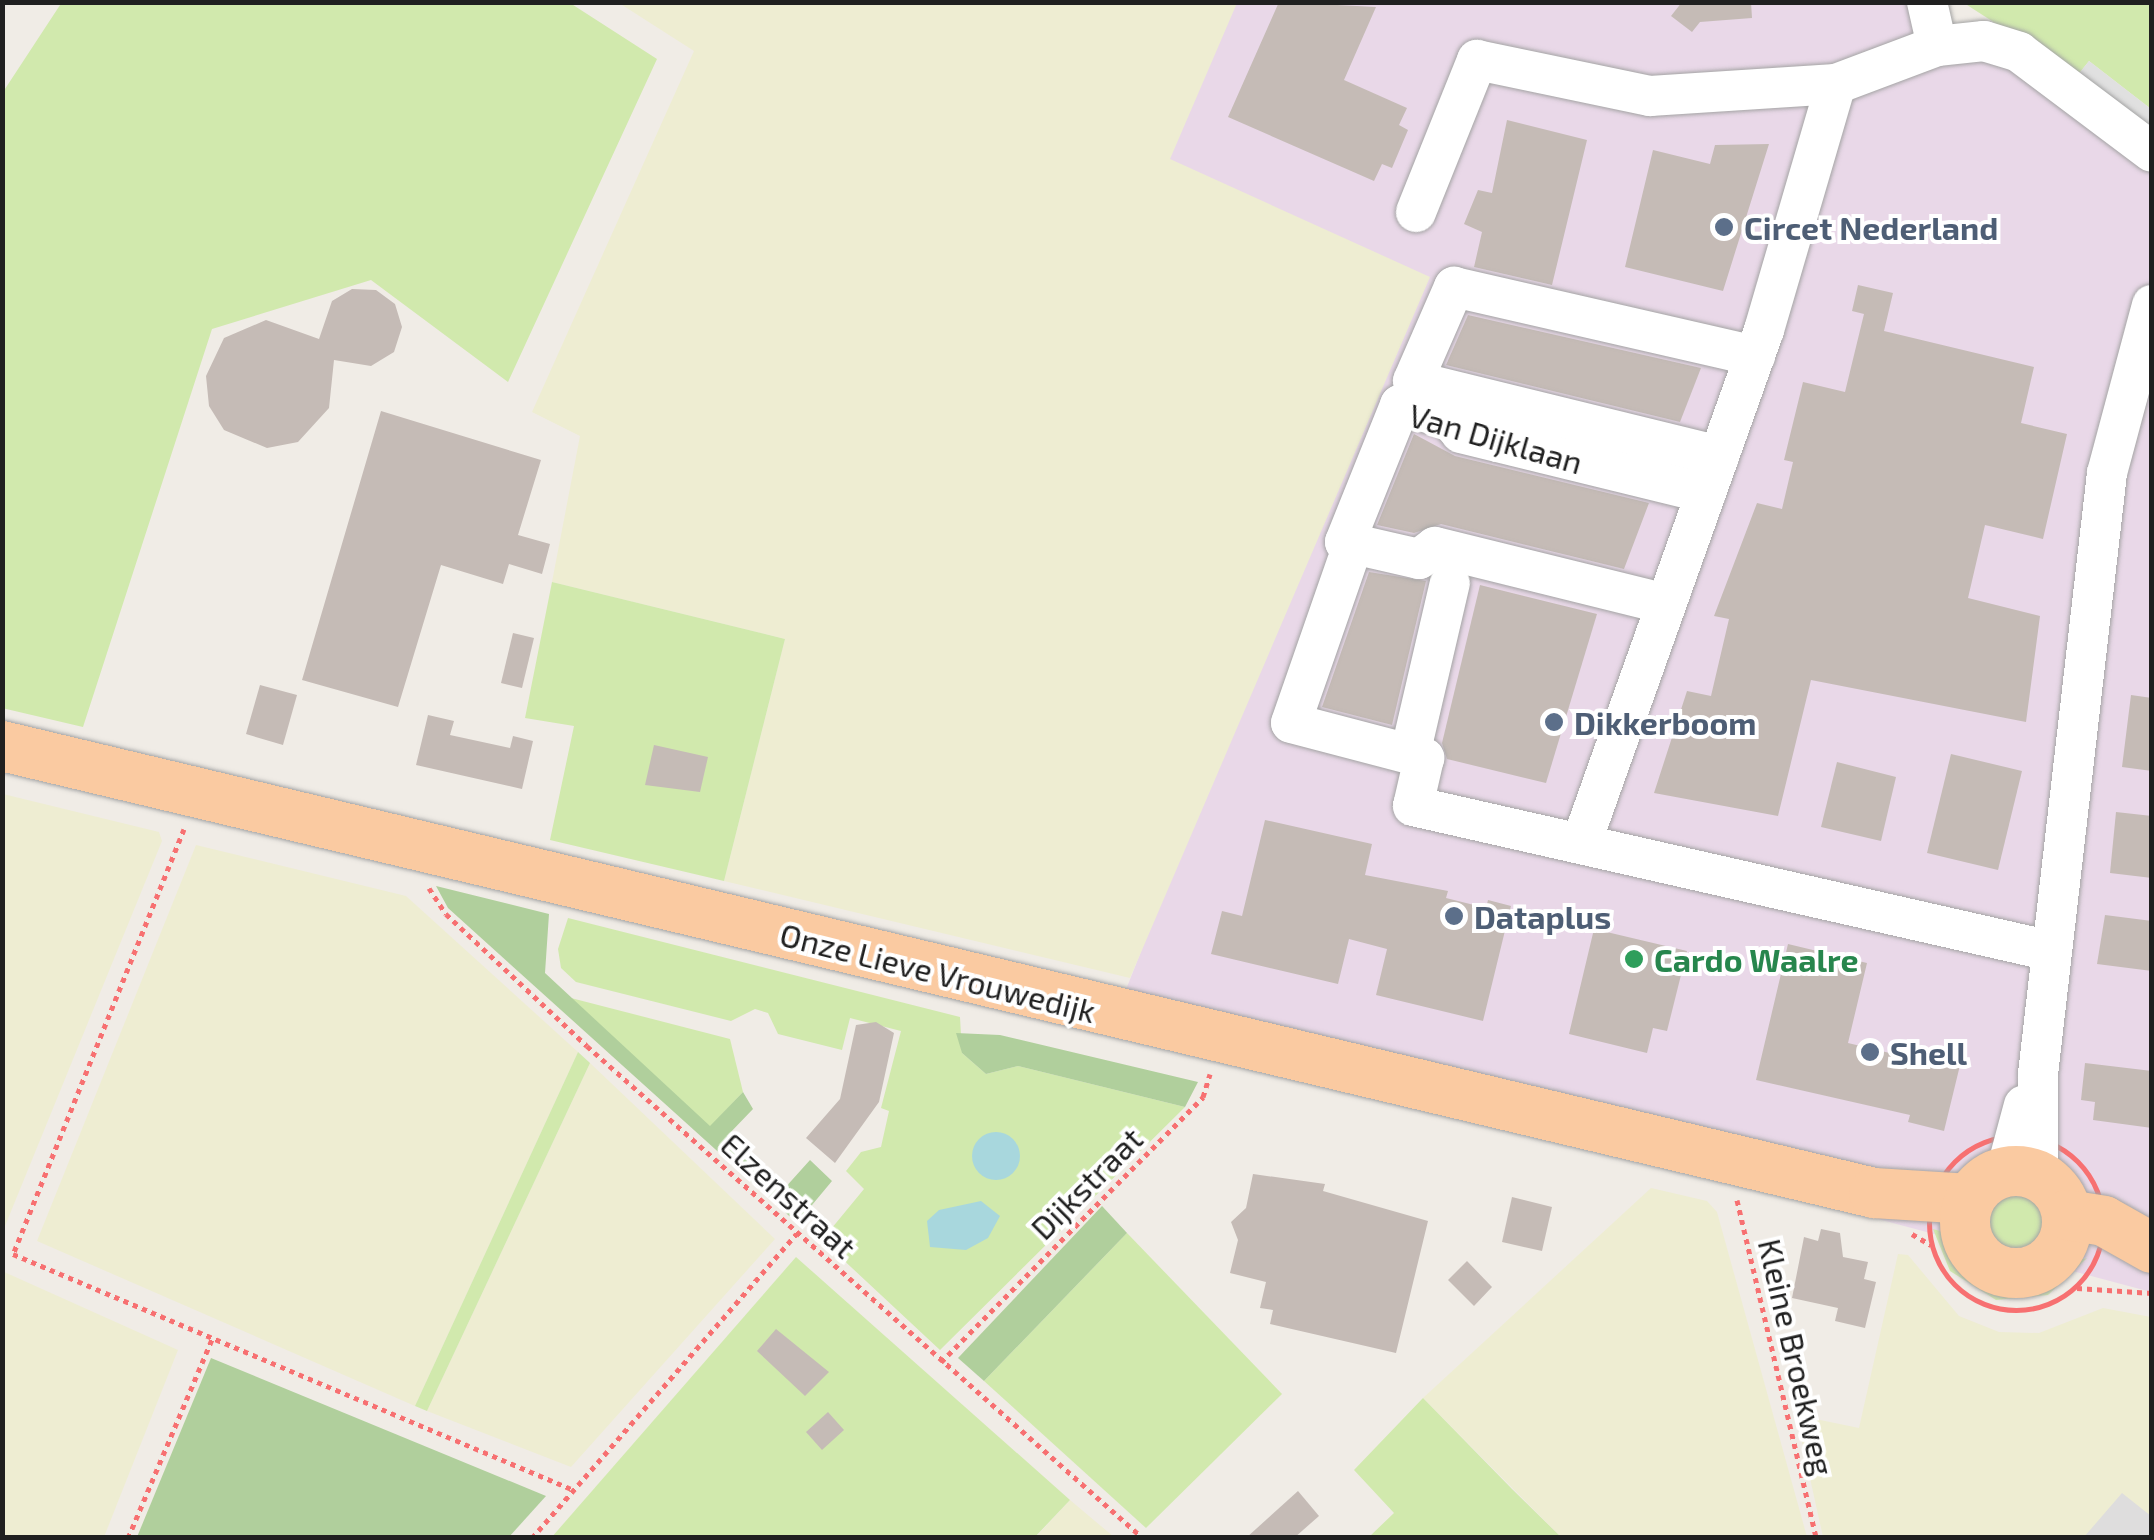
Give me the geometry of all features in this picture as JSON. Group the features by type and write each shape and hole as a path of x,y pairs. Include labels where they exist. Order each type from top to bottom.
{"main road":[{"name":"Onze Lieve Vrouwedijk","path":"2,746 1218,1040 1874,1193 1987,1184"},
{"path":"2081,1245 2034,1270 1999,1270 1972,1248 1987,1184 2081,1245 2152,1249"}],"street":[{"path":"1927,2 1937,46"},
{"path":"1416,212 1477,60 1650,96 1836,84 1937,46 1984,41 2019,52 2152,152"},
{"path":"1582,840 1755,356 1836,84"},
{"name":"Van Dijklaan","path":"1712,475 1413,380 1454,287 1755,356"},
{"path":"1987,1184 2038,1074 2107,473 2152,305"},
{"name":"Van Dijklaan","path":"1666,604 1436,547 1420,559 1345,542 1400,406 1449,419 1461,433 1712,475"},
{"path":"1347,562 1292,722 1411,750 1424,758 1413,806 1582,840 2051,951"},
{"path":"1411,750 1450,583"}],"path":[{"path":"198,794 13,1254 574,1490"},
{"name":"Elzenstraat","path":"419,873 446,914 797,1234 1143,1538"},
{"name":"Dijkstraat","path":"940,1362 1203,1097 1218,1040"},
{"path":"1987,1184 1969,1148 1987,1184"},
{"path":"2086,1168 2081,1245 2020,1310 1981,1303 1938,1263 1987,1184 2086,1168"},
{"name":"Kleine Broekweg","path":"1734,1188 1816,1538"},
{"path":"532,1538 797,1234"},
{"path":"2081,1245 2152,1293"},
{"path":"128,1538 213,1337"}],"shaded area":[{"path":"1231,3 1926,3 2151,171 2151,1292 1116,1015 1401,291 1157,168"},
{"path":"2089,61 2151,109 2151,133 2077,76"},
{"path":"2151,1362 2151,1537 2077,1538"}],"green space":[{"path":"62,2 570,3 657,59 508,382 371,280 212,329 83,727 2,708 3,92"},
{"path":"619,3 1237,3 1170,159 1430,277 1130,978 724,881 785,639 552,582 580,436 532,412 694,51"},
{"path":"1964,3 2151,3 2151,109 2089,61 2077,76"},
{"path":"552,582 785,639 724,881 550,840 574,726 525,718"},
{"path":"3,794 159,832 162,841 3,1231"},
{"path":"196,845 406,896 578,1052 415,1406 37,1241"},
{"path":"436,886 549,914 545,973 710,1126 743,1092 753,1109 727,1136 783,1190 810,1160 832,1181 797,1223 448,908"},
{"path":"568,918 960,1017 962,1053 986,1074 1018,1066 1185,1107 940,1350 822,1240 864,1189 846,1171 861,1152 881,1147 889,1111 881,1108 901,1031 850,1018 842,1050 778,1034 768,1013 755,1009 731,1021 576,982 561,968 558,949"},
{"path":"571,998 730,1039 743,1092 710,1127"},
{"path":"956,1033 1000,1035 1198,1082 1185,1107 1018,1066 986,1074 962,1053"},
{"path":"578,1052 590,1063 427,1411 415,1406"},
{"path":"590,1063 775,1239 571,1467 427,1411"},
{"path":"1651,1188 1707,1201 1717,1212 1807,1537 1561,1537 1423,1398"},
{"path":"2016,1190 2036,1199 2045,1219 2036,1239 2016,1248 1996,1239 1987,1219 1996,1199"},
{"path":"1102,1206 1127,1233 984,1381 958,1358"},
{"path":"1933,1229 1947,1233 1983,1278 2003,1283 2087,1258 2048,1295 1996,1300 1950,1271"},
{"path":"1127,1233 1282,1394 1146,1528 984,1381"},
{"path":"1898,1254 1908,1255 1959,1316 1999,1332 2039,1333 2103,1308 2151,1317 2151,1516 2122,1493 2084,1537 1823,1537 1796,1415 1859,1428"},
{"path":"796,1257 1070,1500 1035,1537 551,1538"},
{"path":"2,1271 178,1350 104,1537 3,1537"},
{"path":"211,1358 546,1496 509,1537 137,1537"},
{"path":"1423,1398 1561,1537 1369,1537 1394,1513 1354,1470"},
{"path":"1070,1500 1114,1537 1035,1538"}],"water":[{"path":"996,1132 1013,1139 1020,1156 1013,1173 996,1180 979,1173 972,1156 979,1139"},
{"path":"981,1201 1000,1216 988,1238 966,1250 930,1247 927,1221 939,1210"}],"building":[{"path":"1279,2 1376,7 1344,80 1407,108 1399,125 1408,130 1392,168 1382,164 1374,181 1228,117"},
{"path":"1682,2 1751,2 1752,18 1700,22 1692,32 1671,16"},
{"path":"1507,120 1587,140 1552,285 1474,267 1482,232 1464,224 1478,190 1492,193"},
{"path":"1769,144 1723,291 1625,267 1653,150 1710,164 1715,145"},
{"path":"1858,285 1893,293 1884,331 2034,367 2021,423 2067,434 2043,539 1985,525 1968,598 2040,616 2026,722 1811,680 1778,816 1654,793 1687,691 1711,696 1729,619 1714,616 1757,503 1782,509 1793,462 1784,460 1803,382 1845,392 1864,314 1852,311"},
{"path":"352,289 376,290 395,304 402,327 394,352 371,366 334,360 329,408 298,442 267,448 224,430 209,406 206,376 224,338 266,320 319,339 332,301"},
{"path":"1468,315 1701,368 1680,422 1446,365"},
{"path":"381,411 541,460 518,535 550,544 542,574 509,564 503,584 441,565 398,707 302,680"},
{"path":"1414,434 1455,456 1649,503 1624,569 1441,524 1414,533 1377,525"},
{"path":"1369,572 1426,581 1392,725 1322,707"},
{"path":"1480,585 1597,614 1546,783 1447,759 1442,743"},
{"path":"513,633 534,638 522,688 501,683"},
{"path":"260,685 297,695 283,745 246,734"},
{"path":"2131,695 2152,698 2152,771 2122,767"},
{"path":"428,715 454,721 450,735 510,748 513,736 533,741 522,789 416,765"},
{"path":"654,745 708,757 700,792 645,785"},
{"path":"1951,754 2022,771 1998,870 1927,853"},
{"path":"1837,762 1896,777 1881,841 1821,827"},
{"path":"2116,812 2152,816 2152,878 2110,873"},
{"path":"1265,820 1372,844 1365,875 1448,891 1446,898 1486,908 1488,900 1511,906 1483,1021 1376,995 1387,949 1349,939 1338,984 1211,954 1222,911 1242,916"},
{"path":"2105,915 2152,921 2152,971 2097,964"},
{"path":"1594,929 1687,951 1667,1031 1653,1028 1647,1053 1569,1034"},
{"path":"1788,944 1867,963 1848,1043 1923,1061 1926,1048 1962,1057 1944,1131 1908,1122 1910,1115 1756,1080"},
{"path":"876,1022 894,1033 879,1102 835,1163 806,1138 840,1099 856,1025"},
{"path":"2085,1063 2152,1071 2152,1128 2093,1120 2095,1102 2081,1100"},
{"path":"1253,1174 1325,1184 1323,1191 1428,1221 1396,1353 1270,1324 1273,1310 1260,1308 1266,1282 1230,1273 1238,1240 1231,1222 1246,1208"},
{"path":"1512,1197 1552,1207 1542,1251 1502,1242"},
{"path":"1821,1229 1840,1233 1843,1257 1868,1262 1864,1279 1876,1282 1865,1328 1835,1321 1838,1308 1792,1298 1804,1237 1818,1241"},
{"path":"1467,1261 1492,1287 1474,1306 1448,1280"},
{"path":"776,1329 829,1372 805,1396 757,1351"},
{"path":"828,1412 844,1430 822,1450 806,1432"},
{"path":"1298,1491 1319,1516 1294,1538 1246,1538"}],"place":[{"name":"Circet Nederland","path":"1724,227"},
{"name":"Dikkerboom","path":"1554,722"},
{"name":"Dataplus","path":"1454,916"},
{"name":"Cardo Waalre","path":"1634,959"},
{"name":"Shell","path":"1870,1052"}]}
